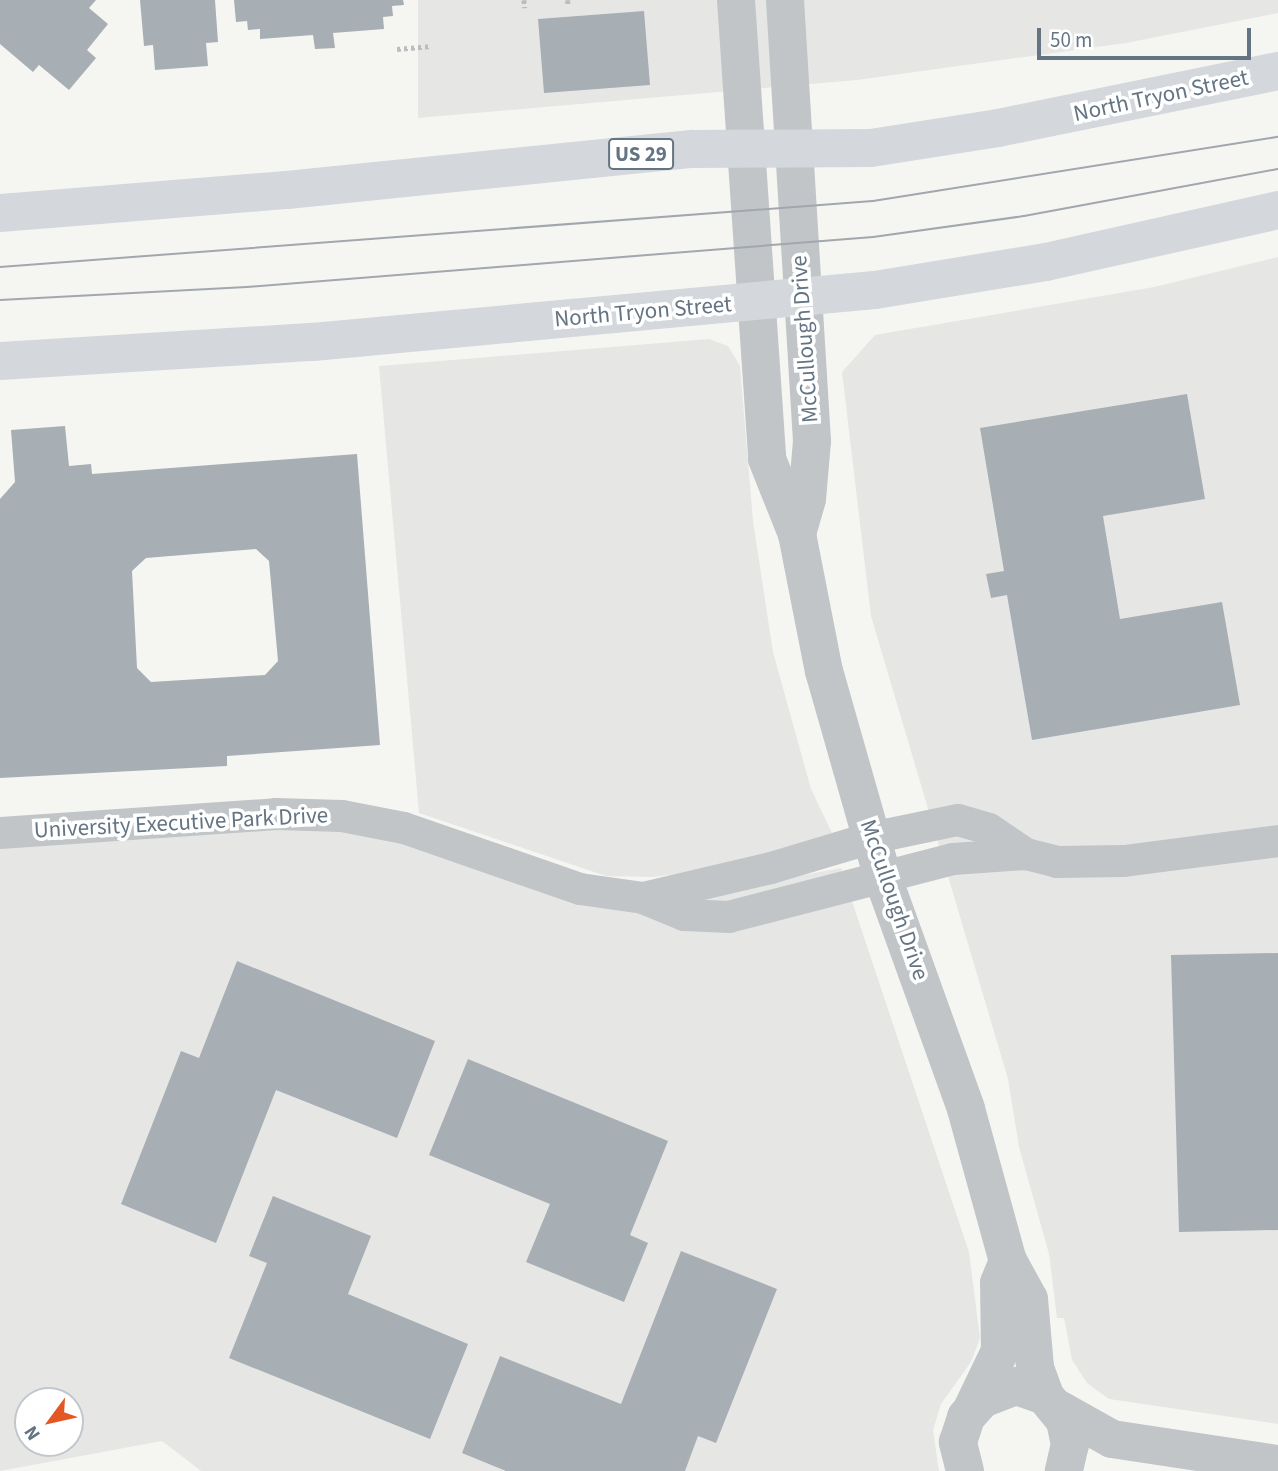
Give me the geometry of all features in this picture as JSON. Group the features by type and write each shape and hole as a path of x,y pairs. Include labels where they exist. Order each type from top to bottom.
{"main road":[{"name":"North Tryon Street","path":"0,213 287,190 692,149 871,148 937,139 1278,71"},
{"name":"North Tryon Street","path":"0,361 313,342 875,290 1046,262 1278,210"}],"street":[{"name":"McCullough Drive","path":"736,0 754,228 765,448 797,534 824,671 883,878 966,1109 1007,1261 1029,1299 1035,1368 1050,1402 1069,1432 1064,1471"},
{"name":"McCullough Drive","path":"785,0 796,149 801,297 812,441 807,499 797,534"},
{"name":"University Executive Park Drive","path":"0,833 276,814 342,816 404,828 580,889 643,898 684,915 729,917 967,856 1026,854"},
{"name":"University Executive Park Drive","path":"643,898 771,868 871,838 968,821 1026,854 1057,862 1124,862 1278,841"},
{"name":"McCullough Drive","path":"964,1470 958,1442 1000,1352 999,1283 1007,1261"},
{"path":"973,1407 992,1393 1016,1386 1050,1402 1112,1439 1278,1464"}],"path":[{"path":"524,0 525,8"},
{"path":"397,49 432,46"}],"shaded area":[{"path":"418,0 1278,0 1278,13 1126,43 857,80 418,118"},
{"path":"1278,257 1278,1424 1109,1399 1087,1383 1072,1360 1064,1318 1057,1318 1049,1254 1019,1147 1008,1079 871,616 842,372 875,335 1154,287"},
{"path":"709,339 728,346 740,366 753,521 773,652 811,789 832,833 744,866 653,877 606,876 419,813 379,366"},
{"path":"267,813 571,881 707,893 841,868 969,1252 980,1338 971,1362 941,1404 933,1430 939,1471 201,1471 162,1441 84,1455 84,1387 14,1387 14,1457 76,1457 0,1471 0,831"}],"building":[{"path":"0,0 96,0 89,8 108,24 87,50 96,58 69,90 39,65 33,72 0,44"},
{"path":"140,0 215,0 218,42 206,43 208,66 155,70 153,45 144,46"},
{"path":"234,0 403,0 404,5 392,6 393,16 383,17 384,29 333,33 335,48 315,49 313,35 260,39 260,29 248,30 247,21 236,22"},
{"path":"644,11 650,85 544,93 538,19"},
{"path":"1187,394 1205,499 1103,516 1120,619 1222,602 1240,705 1032,740 1007,595 991,598 986,574 1004,571 980,428"},
{"path":"65,426 69,466 91,464 92,474 357,454 380,745 227,756 227,766 0,778 0,499 15,482 11,430","holes":["256,549 269,561 278,661 265,675 151,682 137,668 132,571 146,558"]},
{"path":"1278,953 1278,1230 1179,1232 1171,955"},
{"path":"237,961 435,1041 397,1138 276,1090 216,1243 121,1204 181,1051 199,1058"},
{"path":"468,1059 668,1141 630,1235 648,1243 624,1302 526,1262 550,1204 429,1155"},
{"path":"273,1196 371,1236 348,1294 468,1344 430,1439 229,1358 267,1263 249,1256"},
{"path":"681,1251 777,1289 716,1443 698,1436 685,1471 506,1471 462,1453 500,1356 621,1404"}],"tram line":[{"path":"0,267 873,201 1278,137"},
{"path":"0,300 247,287 873,237 1024,216 1278,169"}]}
